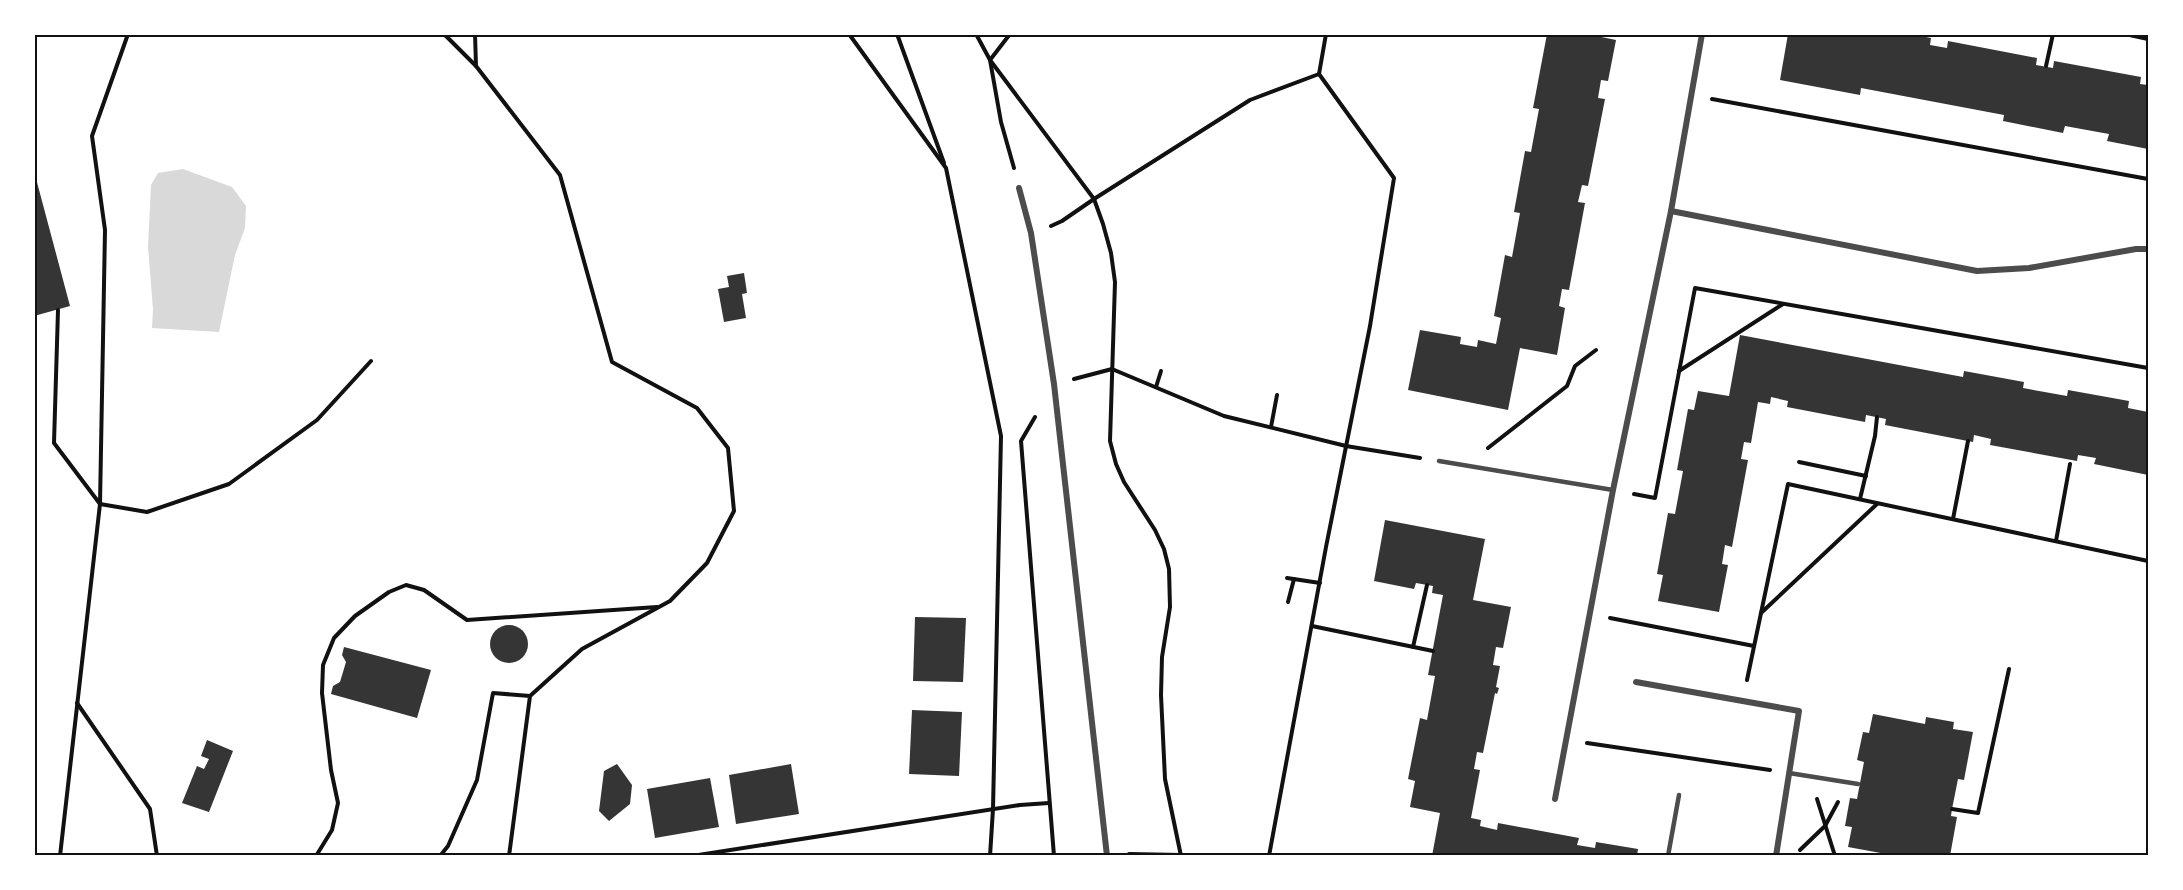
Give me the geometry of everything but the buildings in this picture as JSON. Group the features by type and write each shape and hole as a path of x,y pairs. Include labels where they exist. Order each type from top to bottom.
{"street":[{"path":"1556,799 1613,490 1671,211 1701,34"},
{"path":"1019,188 1030,233 1054,384 1107,855"},
{"path":"1671,211 1977,271 2029,268 2136,249 2148,249"},
{"path":"1636,682 1799,711 1776,855"}],"lane":[{"path":"1439,461 1613,490"},
{"path":"1789,773 1858,784"},
{"path":"1668,855 1679,795"}],"path":[{"path":"60,855 100,504 105,230 92,136 128,34"},
{"path":"444,34 476,66 560,175 612,362 697,408 728,448 734,511 707,563 670,601 582,648 530,696 509,855"},
{"path":"476,34 476,66"},
{"path":"849,34 946,168"},
{"path":"897,34 946,168 1001,436 990,855"},
{"path":"976,34 990,60 1094,199 1111,253 1115,282 1110,441 1124,482 1155,530 1164,549 1169,569 1170,607 1162,657 1161,695 1165,779 1181,855 1107,855"},
{"path":"1010,34 990,60 1001,122 1019,188"},
{"path":"1269,855 1370,326 1394,178 1319,74 1326,34"},
{"path":"2046,66 2053,34"},
{"path":"2125,34 2148,39"},
{"path":"1030,233 1062,221 1250,99 1319,74"},
{"path":"1691,95 2148,179"},
{"path":"1613,490 1655,498 1695,288 2148,368"},
{"path":"1679,371 1783,304"},
{"path":"58,310 54,443 100,504 147,512 229,484 317,420 371,361"},
{"path":"1472,467 1483,452 1567,386 1575,366 1596,350"},
{"path":"1054,855 1021,441 1054,384 1112,369 1224,416 1346,446 1439,461"},
{"path":"1156,387 1161,372"},
{"path":"1271,427 1277,395"},
{"path":"1860,499 1875,436 1877,417"},
{"path":"1953,519 1968,441"},
{"path":"1799,462 1866,476"},
{"path":"2056,541 2070,464"},
{"path":"1742,701 1788,484 2148,561"},
{"path":"1761,613 1878,503"},
{"path":"1287,578 1320,583"},
{"path":"1288,602 1294,579"},
{"path":"316,855 332,830 338,803 331,770 322,693 323,665 334,638 355,616 389,592 406,585 424,590 467,620 660,606"},
{"path":"1413,647 1427,585"},
{"path":"1589,614 1754,646"},
{"path":"1312,626 1433,651"},
{"path":"1952,809 1978,813 2009,669"},
{"path":"440,855 448,846 477,780 493,693 530,696"},
{"path":"77,703 150,809 157,855"},
{"path":"1566,740 1789,773 1816,798 1835,855"},
{"path":"1794,855 1825,826 1848,783"},
{"path":"692,855 993,809 1049,803"}],"shaded area":[{"path":"183,169 232,187 246,206 245,228 235,255 219,332 152,328 153,309 148,247 151,185 158,173"}]}
